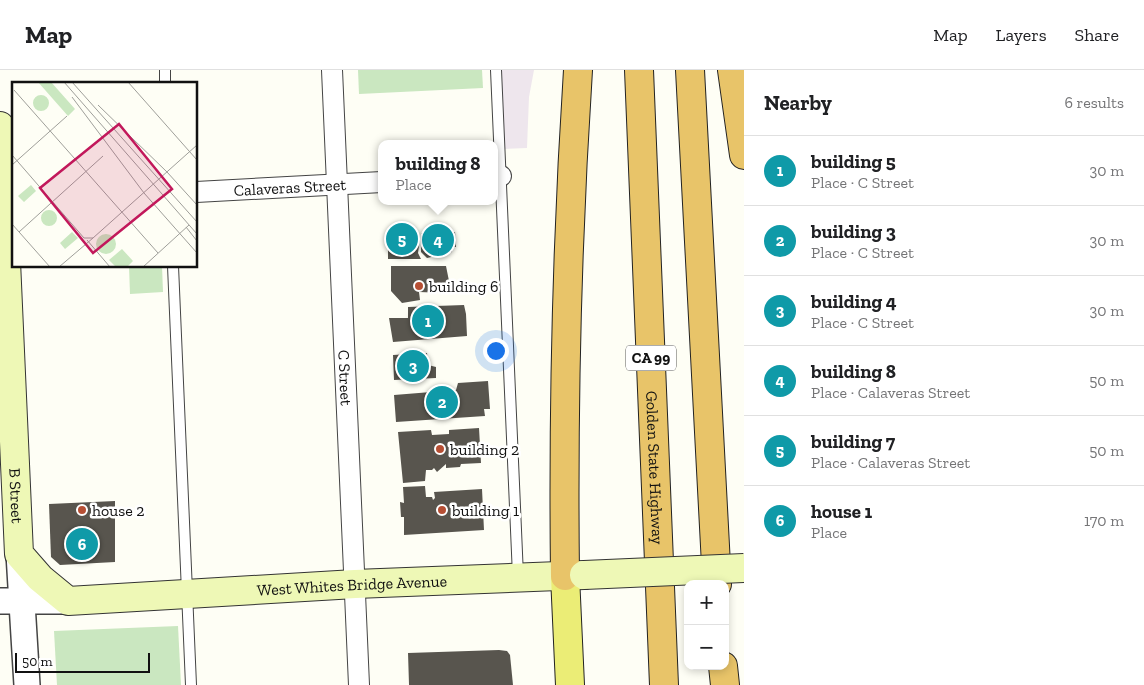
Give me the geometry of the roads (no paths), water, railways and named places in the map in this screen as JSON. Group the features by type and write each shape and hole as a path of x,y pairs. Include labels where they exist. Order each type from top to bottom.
{"highway":[{"path":"575,575 564,445 578,70"},
{"name":"Golden State Highway","path":"639,70 663,685"},
{"path":"690,70 717,580"},
{"path":"732,70 744,155"},
{"path":"722,670 723,685"}],"main road":[{"name":"B Street","path":"0,126 5,202 19,554"},
{"path":"19,554 40,578 68,601"},
{"name":"West Whites Bridge Avenue","path":"68,601 355,584 744,568"},
{"path":"570,685 575,575"}],"street":[{"name":"C Street","path":"332,70 359,685"},
{"name":"Calaveras Street","path":"198,192 378,182"},
{"name":"B Street","path":"19,554 11,600 27,685"},
{"name":"West Whites Bridge Avenue","path":"11,600 68,601"}],"lane":[{"path":"496,70 497,140"},
{"path":"498,195 518,577"},
{"path":"173,268 192,685"}],"place":[{"name":"building 7","path":"402,239"},
{"name":"building 8","path":"438,240"},
{"name":"building 6","path":"419,286"},
{"name":"building 5","path":"428,321"},
{"name":"building 4","path":"413,366"},
{"name":"building 3","path":"442,402"},
{"name":"building 2","path":"440,449"},
{"name":"house 2","path":"82,510"},
{"name":"building 1","path":"442,510"},
{"name":"house 1","path":"82,544"}]}
